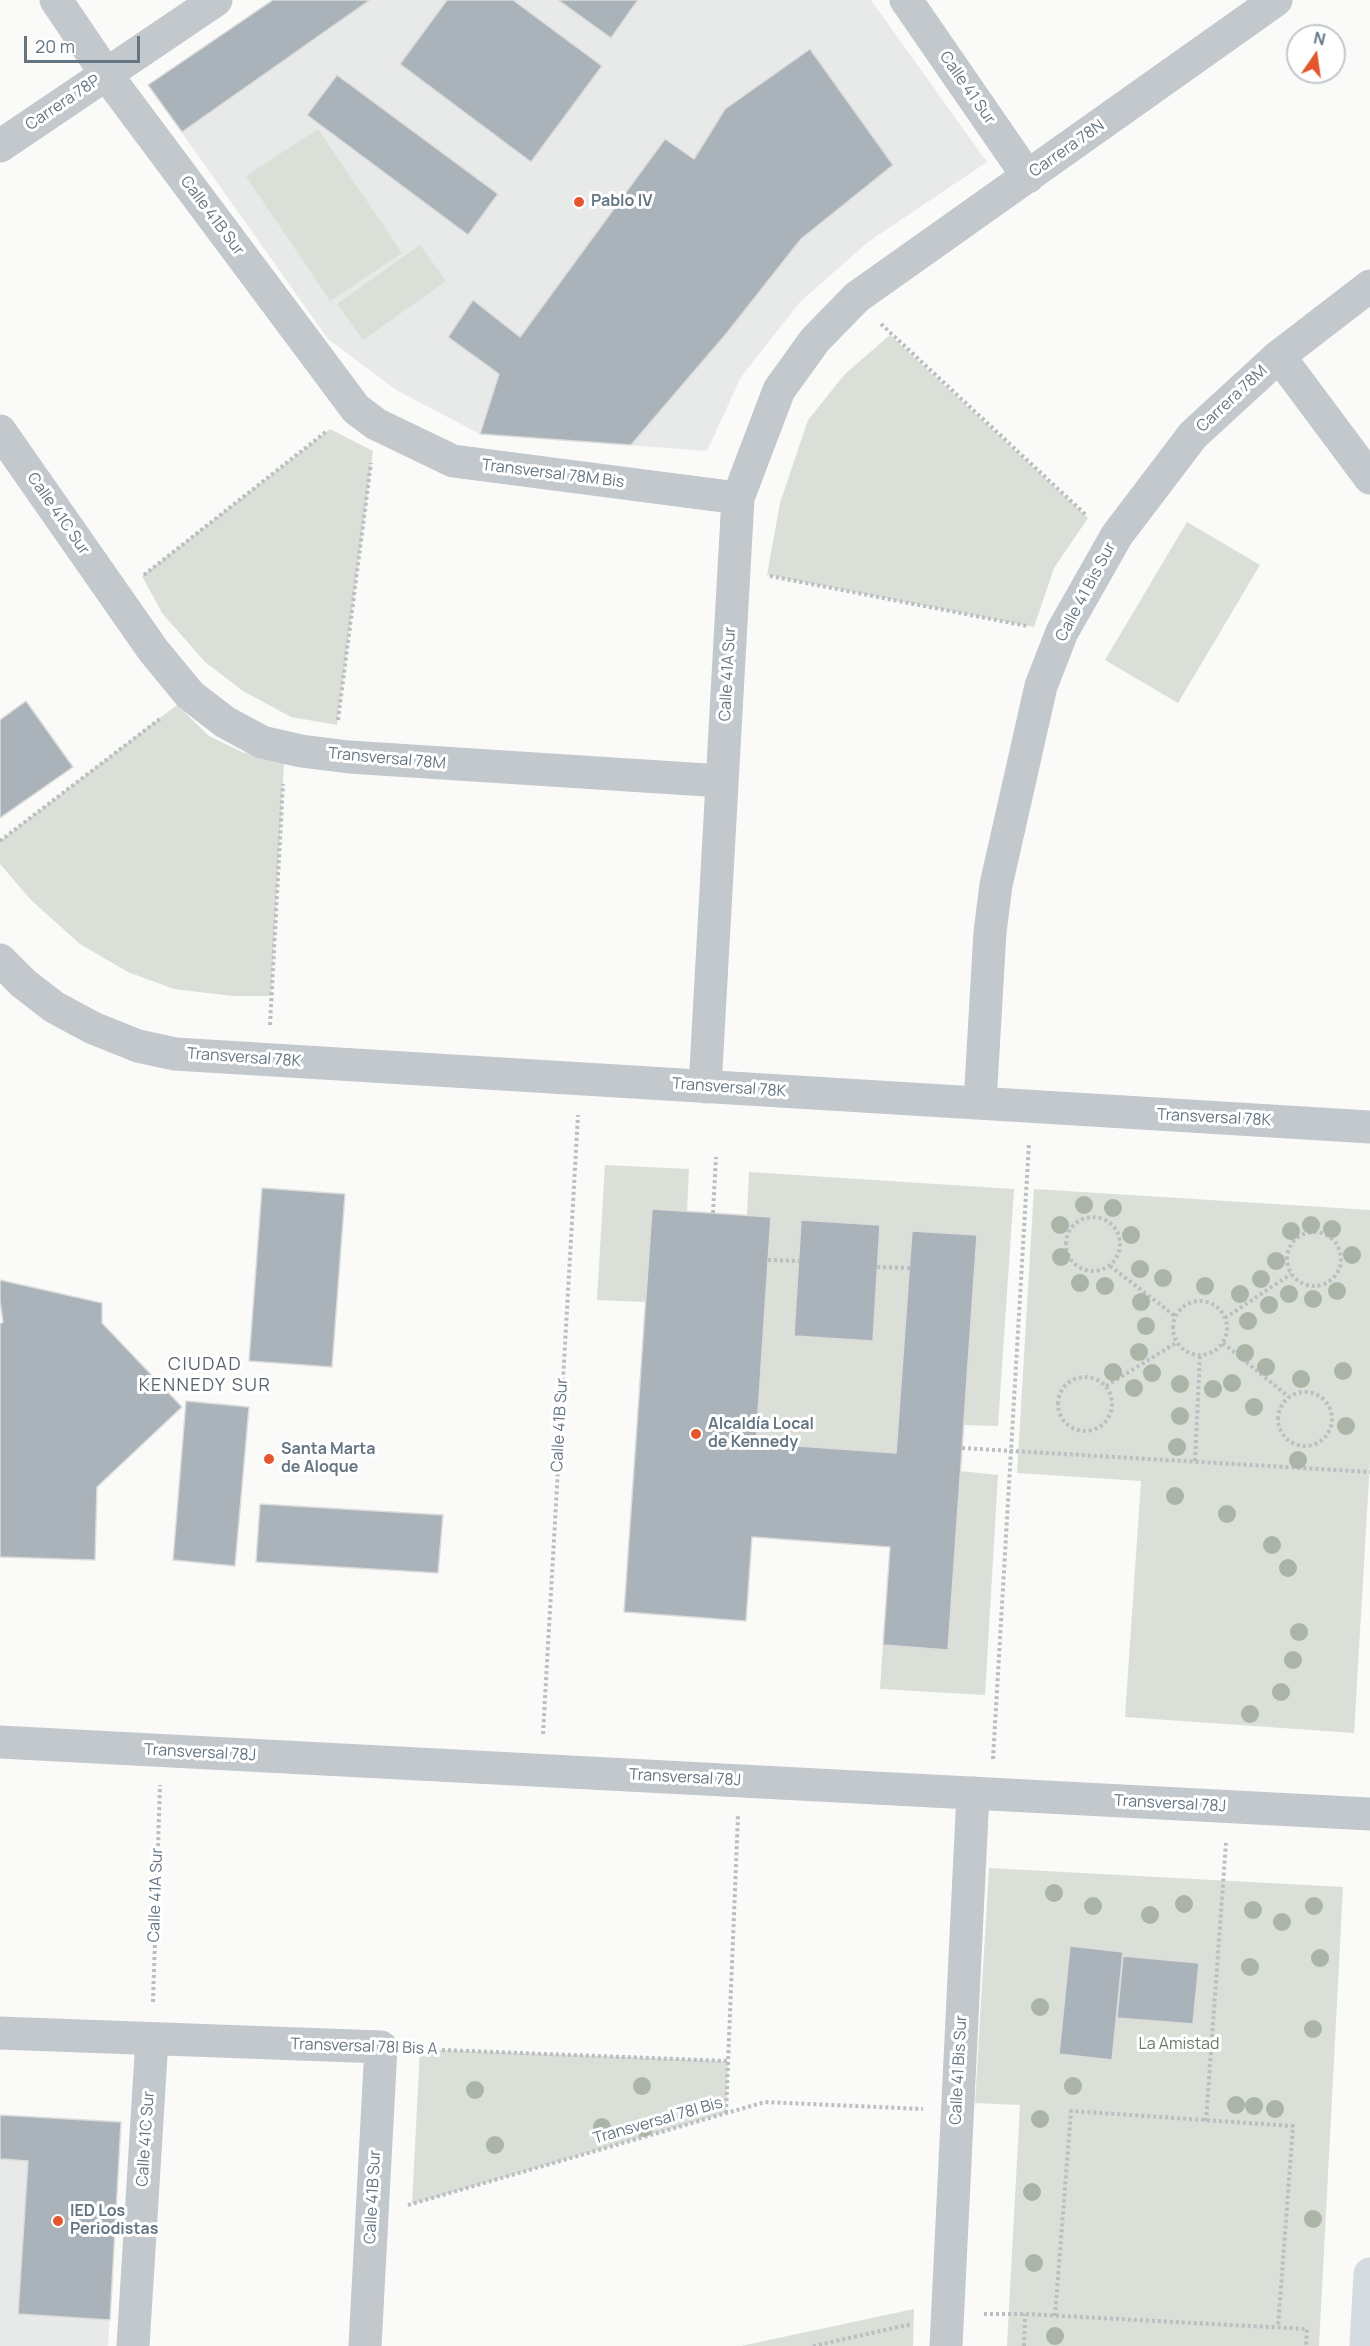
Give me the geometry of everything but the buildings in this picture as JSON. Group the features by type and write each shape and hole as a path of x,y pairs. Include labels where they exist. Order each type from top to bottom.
{"main road":[{"path":"1366,2346 1370,2274"}],"street":[{"name":"Calle 41B Sur","path":"56,0 106,74 366,416"},
{"name":"Carrera 78P","path":"0,146 216,0"},
{"name":"Calle 41 Sur","path":"906,0 1028,177"},
{"name":"Carrera 78N","path":"857,297 1028,177 1259,5"},
{"name":"Carrera 78M","path":"1117,535 1193,435 1279,356 1370,286"},
{"name":"Calle 41A Sur","path":"705,1087 738,498 780,390 815,340 857,297"},
{"path":"1279,356 1370,478"},
{"name":"Transversal 78M Bis","path":"366,416 453,461 738,498"},
{"name":"Calle 41C Sur","path":"0,431 116,597"},
{"name":"Calle 41 Bis Sur","path":"980,1103 990,932 996,885 1041,686 1062,632 1117,535"},
{"name":"Transversal 78M","path":"116,597 153,650 190,695 225,722 262,742 333,755 722,781"},
{"name":"Transversal 78K","path":"0,960 23,983 54,1007 93,1028 138,1046 175,1054 1370,1127"},
{"name":"Transversal 78J","path":"0,1742 1370,1814"},
{"name":"Calle 41 Bis Sur","path":"946,2346 957,2111 982,1794"},
{"name":"Transversal 78I Bis A","path":"0,2033 381,2048"},
{"name":"Calle 41C Sur","path":"133,2346 152,2039"},
{"name":"Calle 41B Sur","path":"365,2346 381,2048"}],"path":[{"name":"Calle 41 Bis Sur","path":"857,297 890,335 1080,510 1117,535"},
{"path":"116,597 366,416"},
{"path":"333,755 366,416"},
{"path":"734,570 1062,632"},
{"path":"0,841 190,695"},
{"path":"268,1059 284,747"},
{"name":"Calle 41B Sur","path":"541,1771 581,1079"},
{"path":"982,1794 1010,1450 1031,1107"},
{"path":"713,1213 716,1157"},
{"path":"1098,1217 1114,1226 1121,1242 1116,1259 1110,1266 1102,1270 1084,1270 1070,1259 1066,1250 1066,1241 1073,1225 1080,1220 1098,1217"},
{"path":"1319,1232 1334,1241 1342,1257 1337,1274 1331,1281 1323,1285 1305,1285 1291,1274 1287,1265 1287,1256 1294,1240 1301,1235 1319,1232"},
{"path":"768,1260 799,1261"},
{"path":"1110,1266 1174,1316"},
{"path":"877,1267 910,1268"},
{"path":"1225,1317 1291,1274"},
{"path":"1205,1301 1220,1310 1225,1317 1226,1335 1223,1343 1216,1350 1200,1355 1191,1354 1176,1343 1173,1334 1174,1316 1187,1304 1205,1301"},
{"path":"1106,1386 1176,1343"},
{"path":"1223,1343 1289,1397"},
{"path":"1195,1461 1200,1355"},
{"path":"1080,1377 1089,1377 1106,1386 1112,1402 1111,1411 1101,1426 1084,1431 1067,1425 1058,1410 1057,1401 1065,1385 1080,1377"},
{"path":"1301,1392 1310,1392 1326,1401 1333,1417 1328,1435 1322,1441 1305,1447 1288,1440 1282,1434 1278,1416 1280,1407 1289,1397 1301,1392"},
{"path":"962,1448 1370,1472"},
{"name":"Calle 41A Sur","path":"152,2039 161,1751"},
{"path":"726,2114 739,1781"},
{"path":"1206,2121 1229,1807"},
{"name":"Transversal 78I Bis A","path":"381,2048 728,2061"},
{"name":"Transversal 78I Bis","path":"372,2216 765,2102 957,2111"},
{"path":"1055,2316 1071,2111 1293,2126 1278,2327"},
{"path":"1024,2346 1025,2314 1307,2329 1306,2346"}],"shaded area":[{"name":"Pablo IV","path":"273,0 871,0 987,162 868,242 800,302 741,377 707,451 480,434 396,390 328,339 148,85"},
{"name":"IED Los Periodistas","path":"0,2115 121,2122 108,2346 0,2346"}],"green space":[{"path":"318,129 402,253 330,301 246,176"},
{"path":"420,245 446,281 363,340 337,304"},
{"path":"890,335 1088,518 1054,568 1034,627 767,575 780,503 808,420 845,374"},
{"path":"330,429 373,451 337,725 291,717 243,691 205,662 162,613 142,576"},
{"path":"1187,522 1260,565 1178,703 1105,660"},
{"path":"177,705 209,736 242,752 284,763 271,996 233,996 174,989 128,972 80,944 31,900 0,864 0,841"},
{"path":"605,1165 689,1169 687,1211 652,1209 646,1302 597,1300"},
{"path":"749,1172 1014,1189 998,1426 963,1425 977,1236 912,1231 896,1453 756,1443 771,1218 747,1215","holes":["801,1220 880,1226 872,1341 794,1336"]},
{"path":"1034,1189 1370,1210 1370,1462 1354,1733 1125,1717 1141,1481 1017,1473"},
{"path":"960,1471 998,1475 985,1695 880,1689 883,1645 948,1649"},
{"name":"La Amistad","path":"989,1868 1343,1887 1319,2346 1007,2346 1020,2105 975,2103"},
{"path":"420,2049 728,2061 726,2113 412,2204"},
{"path":"914,2309 913,2346 741,2346"}],"place":[{"name":"Pablo IV","path":"579,202"},
{"name":"Alcaldía Local de Kennedy","path":"696,1434"},
{"name":"Santa Marta de Aloque","path":"269,1459"},
{"name":"IED Los Periodistas","path":"58,2221"}],"district":[{"name":"CIUDAD KENNEDY SUR","path":"205,1375"}]}
